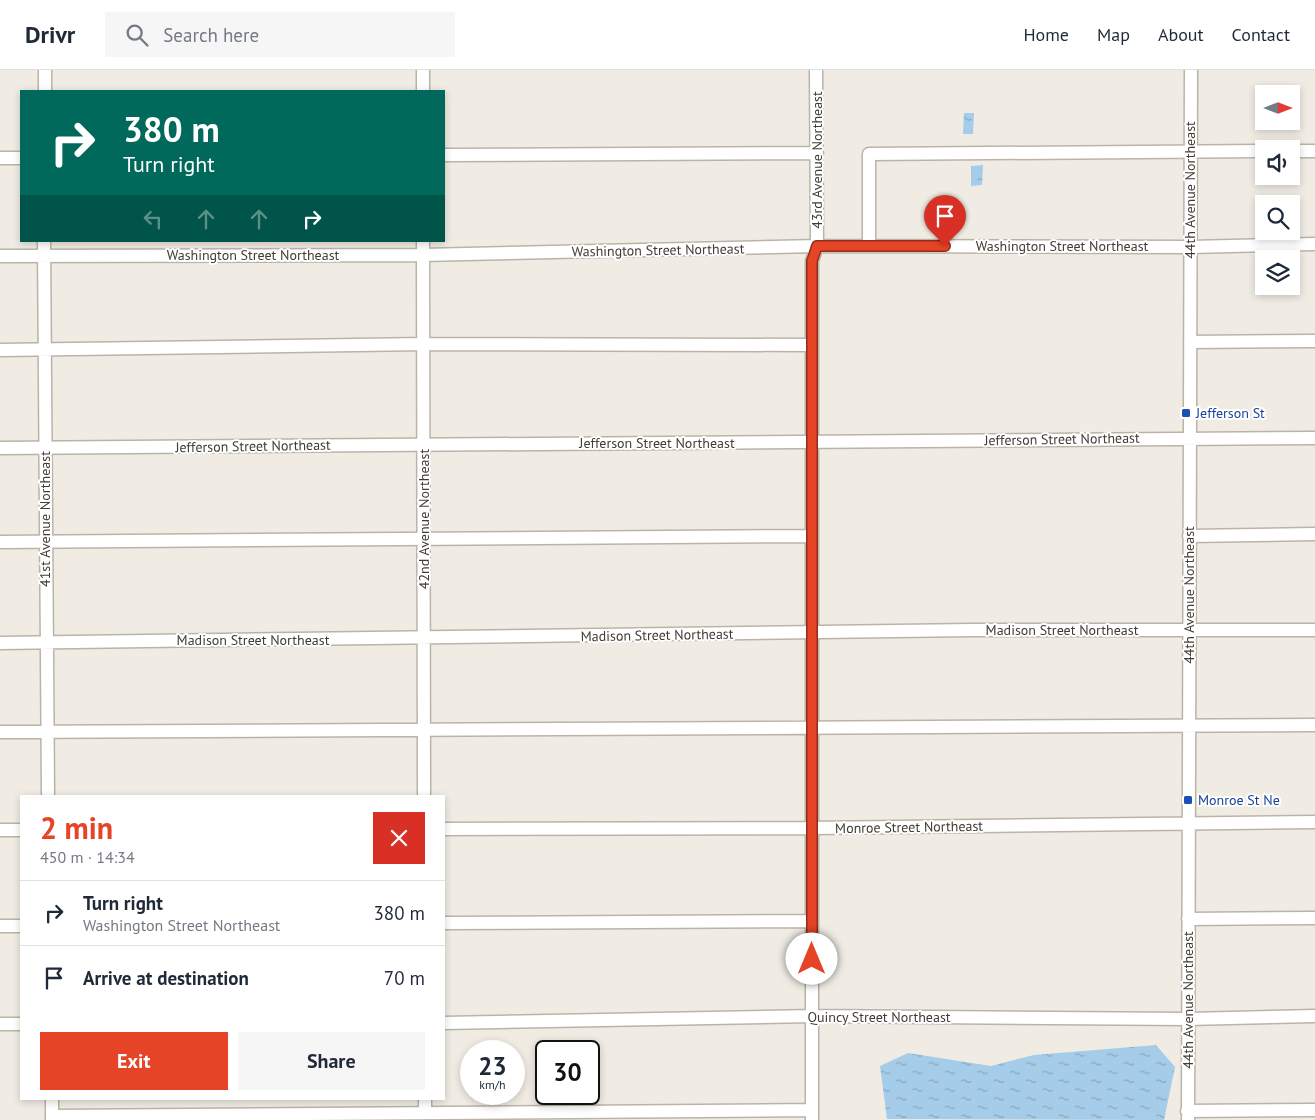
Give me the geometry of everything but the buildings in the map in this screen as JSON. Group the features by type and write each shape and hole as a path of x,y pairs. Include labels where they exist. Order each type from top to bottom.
{"street":[{"path":"45,70 45,90"},
{"path":"423,70 423,90"},
{"name":"43rd Avenue Northeast","path":"812,1115 812,261 817,246 816,70"},
{"name":"44th Avenue Northeast","path":"1187,1115 1191,70"},
{"path":"870,246 870,154 1255,151"},
{"path":"1300,151 1315,151"},
{"path":"445,155 817,153"},
{"path":"0,158 20,158"},
{"name":"41st Avenue Northeast","path":"44,242 48,795"},
{"name":"42nd Avenue Northeast","path":"423,242 424,795"},
{"name":"Washington Street Northeast","path":"0,256 423,255 817,246 1190,247 1315,244"},
{"path":"1190,342 1315,341"},
{"path":"0,350 424,344 812,345"},
{"name":"Jefferson Street Northeast","path":"0,448 1315,438"},
{"path":"1189,536 1315,534"},
{"path":"0,542 812,536"},
{"name":"Madison Street Northeast","path":"0,643 424,639 972,630 1315,630"},
{"path":"0,732 812,729 1315,724"},
{"name":"Monroe Street Northeast","path":"445,829 812,828 1315,822"},
{"path":"0,830 20,830"},
{"path":"1188,919 1315,918"},
{"path":"445,923 812,921"},
{"path":"0,926 20,926"},
{"name":"Quincy Street Northeast","path":"445,1023 812,1016 1188,1019 1315,1016"},
{"path":"0,1024 20,1024"},
{"path":"52,1100 52,1118 812,1115"},
{"path":"424,1100 425,1117"},
{"path":"1187,1115 1315,1110"}],"water":[{"path":"964,113 974,113 973,134 963,134"},
{"path":"983,165 982,185 971,186 971,166"},
{"path":"1156,1045 1175,1067 1164,1120 887,1119 880,1066 908,1053 991,1066 1034,1055"}],"place":[{"name":"Jefferson St","path":"1186,413"},
{"name":"Monroe St Ne","path":"1188,800"}],"route":[{"path":"812,959 812,261 817,246 945,246"}]}
